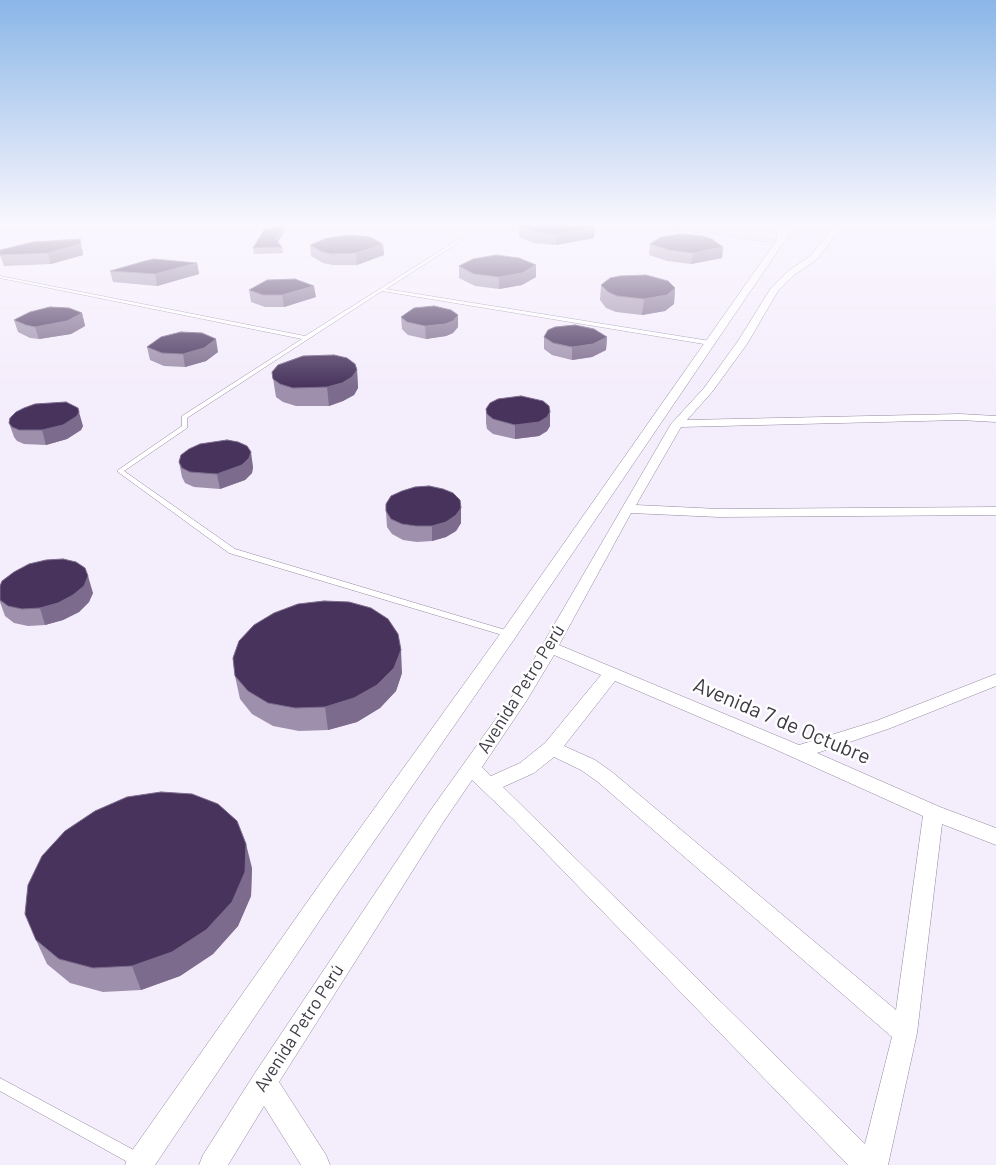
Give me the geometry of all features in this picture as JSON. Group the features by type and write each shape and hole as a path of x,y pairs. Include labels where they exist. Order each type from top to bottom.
{"street":[{"path":"140,1163 755,278"},
{"name":"Avenida Petro Perú","path":"213,1165 264,1082 437,816 520,696 550,648 626,509 677,424 708,390 743,342 774,290 785,278"},
{"path":"677,424 960,417 996,419"},
{"path":"626,509 728,513 996,511"},
{"name":"Avenida 7 de Octubre","path":"550,648 798,752 933,812 996,837"},
{"path":"489,785 527,768 552,748 612,673"},
{"path":"798,752 882,725 996,680"},
{"path":"552,748 588,765 605,777 905,1033"},
{"path":"471,768 867,1165"},
{"path":"874,1165 905,1033 933,812"},
{"path":"264,1082 316,1165"}],"lane":[{"path":"7,278 306,338"},
{"path":"400,278 184,417 185,427 120,471 232,551 508,634"},
{"path":"382,290 710,343"},
{"path":"0,1084 140,1163"}],"building":[{"path":"610,278 658,278 668,281 675,288 667,295 644,299 617,296 608,292 601,285"},
{"path":"295,279 314,286 282,295 263,295 249,290 267,280"},
{"path":"434,306 451,310 458,315 453,321 445,324 425,326 407,322 401,317 414,308"},
{"path":"50,307 69,308 82,313 67,321 35,327 14,320 30,312"},
{"path":"575,325 594,329 607,337 593,344 572,347 553,343 544,337 548,330 555,327"},
{"path":"181,332 202,333 216,339 204,348 183,354 162,353 147,347 161,337"},
{"path":"334,355 347,358 355,364 357,370 352,377 342,383 327,387 293,388 280,384 273,379 272,372 278,365 303,356"},
{"path":"521,396 543,401 549,406 550,412 547,417 539,422 515,425 493,419 487,414 486,409 490,403 498,399"},
{"path":"66,402 78,408 79,412 77,416 63,425 42,430 19,430 12,427 9,423 10,418 16,412 24,408 35,404"},
{"path":"227,440 247,446 251,452 249,458 242,465 217,474 190,472 182,468 179,462 181,455 189,449 200,444"},
{"path":"429,486 453,493 460,500 461,508 456,515 446,522 432,526 402,524 391,519 386,511 386,504 391,496 415,487"},
{"path":"63,559 76,562 85,568 88,576 84,586 73,595 58,603 40,608 22,609 8,606 0,600 2,581 14,572 29,564"},
{"path":"324,601 349,602 371,608 388,619 398,634 401,650 394,668 377,685 354,698 325,707 295,708 268,703 248,691 235,676 233,658 239,641 254,625 274,613 298,604"},
{"path":"161,792 192,794 218,804 237,821 246,844 245,872 232,902 206,930 172,952 132,966 93,968 59,959 36,940 25,914 28,885 42,856 65,831 95,811 127,797"}]}
